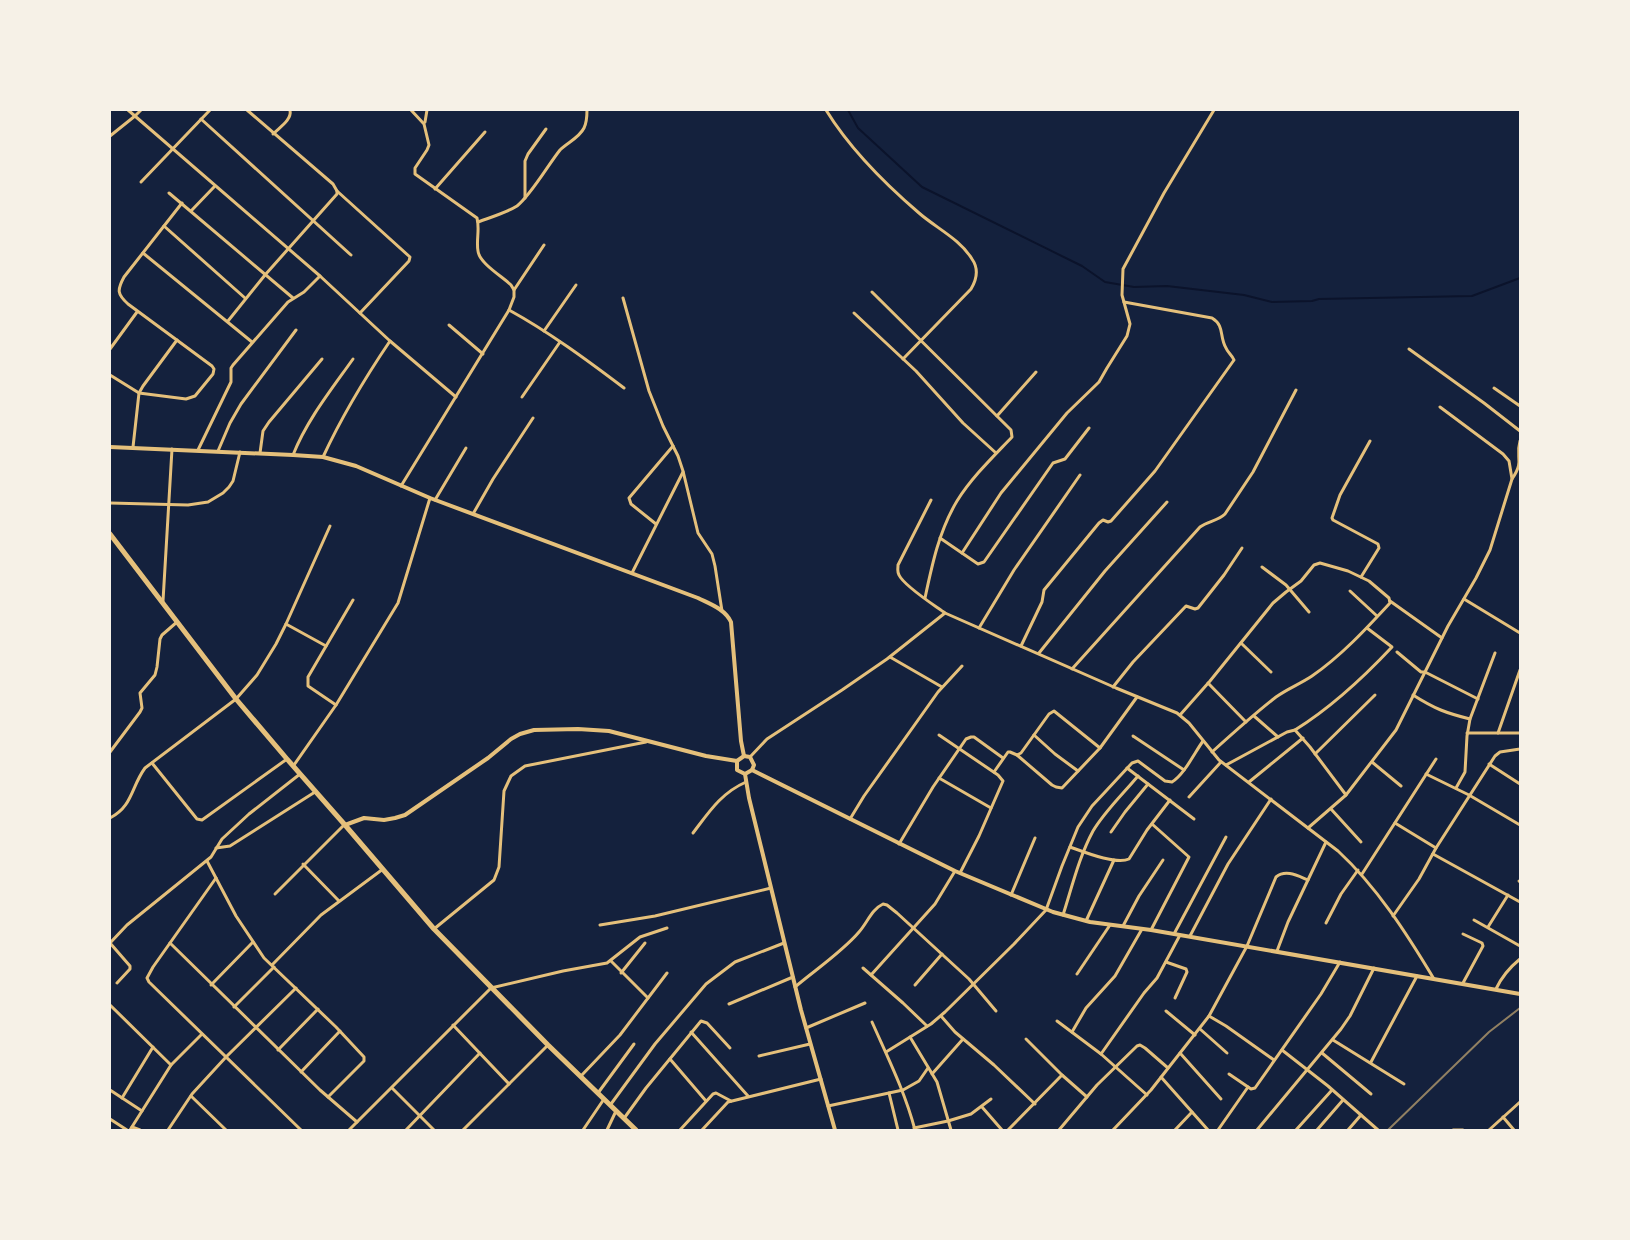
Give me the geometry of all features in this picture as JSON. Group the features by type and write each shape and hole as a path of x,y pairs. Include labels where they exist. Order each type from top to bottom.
{"main road":[{"path":"110,534 236,699 434,929 636,1131"}],"street":[{"path":"128,110 456,397"},
{"path":"110,135 141,110"},
{"path":"141,182 210,110"},
{"path":"247,110 333,184 337,191 410,257 409,261 360,313"},
{"path":"273,134 291,116 290,110"},
{"path":"411,110 424,124"},
{"path":"401,486 483,354 509,310 514,297 511,285 480,257 478,222 474,215 434,189 418,177 415,171 429,147 424,124 427,110"},
{"path":"478,222 516,207 525,198 558,153 584,128 586,110"},
{"path":"826,110 846,139 896,192 921,215 964,248 977,270 976,281 971,289 903,359"},
{"path":"962,553 1001,493 1067,413 1102,378 1127,336 1130,328 1122,295 1123,269 1164,193 1214,110"},
{"path":"201,119 351,255"},
{"path":"525,198 525,161 546,129"},
{"path":"434,189 485,132"},
{"path":"191,211 215,186"},
{"path":"228,321 265,274 337,194 337,191"},
{"path":"170,193 293,298"},
{"path":"110,375 140,393 181,399 191,399 211,378 214,369 212,366 138,312 121,298 119,292 124,277 182,203"},
{"path":"164,226 245,298"},
{"path":"514,290 544,245"},
{"path":"144,253 252,342"},
{"path":"198,450 231,382 233,365 288,302 304,292 320,276"},
{"path":"544,331 576,285"},
{"path":"872,292 1012,433 1012,437 975,477 957,501 934,555 925,598"},
{"path":"623,298 649,392 683,471 698,533 712,554 722,610"},
{"path":"1021,646 1042,602 1044,590 1099,522 1112,521 1155,471 1234,360 1224,344 1221,326 1212,318 1124,303"},
{"path":"509,310 544,331 624,388"},
{"path":"110,349 138,312"},
{"path":"854,313 903,359 963,423 996,453"},
{"path":"449,325 483,354"},
{"path":"218,451 241,404 296,330"},
{"path":"133,447 140,393 177,340"},
{"path":"323,457 335,431 370,370 390,341"},
{"path":"522,397 560,342"},
{"path":"1409,349 1521,432"},
{"path":"260,453 263,431 322,359"},
{"path":"293,455 309,423 353,359"},
{"path":"997,416 1036,372"},
{"path":"1494,388 1521,406"},
{"path":"1072,669 1200,527 1205,523 1220,519 1225,514 1253,472 1296,390"},
{"path":"1440,407 1503,454 1509,461 1512,479"},
{"path":"473,514 533,418"},
{"path":"940,538 978,564 984,562 1053,463 1065,459 1089,429"},
{"path":"1361,577 1378,548 1378,544 1332,518 1340,495 1370,441"},
{"path":"1308,828 1346,795 1396,730 1442,638 1486,560 1512,479 1520,466 1518,453 1521,441"},
{"path":"656,524 631,504 629,498 673,446"},
{"path":"110,447 323,457 356,466 435,500 698,598 722,610 731,622 744,756"},
{"path":"435,500 466,447"},
{"path":"163,603 171,449"},
{"path":"110,503 198,504 208,502 224,493 233,481 240,452"},
{"path":"632,573 683,471"},
{"path":"979,628 1014,570 1080,475"},
{"path":"293,767 336,705 399,603 430,498"},
{"path":"931,500 897,569 901,579 945,613 1180,715 1221,762 1326,842 1362,874 1415,948 1434,979"},
{"path":"1039,653 1105,571 1167,502"},
{"path":"110,818 124,808 141,774 151,763 236,699 266,661 286,624 330,526"},
{"path":"1113,687 1133,662 1186,606 1198,608 1242,548"},
{"path":"1180,715 1273,603 1301,581 1316,564 1348,571 1369,581 1390,601 1442,638"},
{"path":"1262,567 1290,588 1310,612"},
{"path":"1350,591 1377,616"},
{"path":"1464,599 1521,633"},
{"path":"336,705 308,686 307,682 353,600"},
{"path":"1212,752 1284,692 1328,664 1367,628 1390,601"},
{"path":"750,757 767,739 890,657 945,613"},
{"path":"110,752 140,712 142,708 140,693 155,675 160,639 177,622"},
{"path":"286,624 326,646"},
{"path":"1226,765 1287,732 1295,730 1318,716 1339,699 1392,647 1367,628"},
{"path":"1241,643 1271,672"},
{"path":"1397,652 1421,672 1478,699"},
{"path":"1455,788 1464,772 1470,719 1495,653"},
{"path":"890,657 942,687"},
{"path":"850,819 942,687 962,666"},
{"path":"1498,733 1521,670"},
{"path":"1208,683 1246,722"},
{"path":"1315,754 1375,695"},
{"path":"1413,695 1434,708 1470,719"},
{"path":"994,772 1010,752 1017,755 1056,787 1062,788 1100,748 1137,697"},
{"path":"1017,755 1021,753 1049,714 1054,711 1100,748"},
{"path":"1254,716 1278,737"},
{"path":"275,894 345,825 364,818 384,820 405,815 488,758 511,739 527,732 578,729 609,731 706,756 737,761 744,756 750,757 754,762 753,770"},
{"path":"1295,730 1346,795"},
{"path":"1467,733 1521,733"},
{"path":"871,975 935,904 958,872 979,836 1003,781 1002,777 939,735"},
{"path":"1034,735 1078,771"},
{"path":"899,844 966,739 972,736 1003,758"},
{"path":"1133,736 1184,770"},
{"path":"1248,782 1303,738"},
{"path":"434,929 494,880 499,867 504,791 511,776 525,766 650,741"},
{"path":"886,1052 940,1016 974,985 1046,910 1078,827 1092,806 1127,768 1138,761 1165,781 1175,780 1203,741"},
{"path":"1393,916 1419,879 1489,764 1500,752 1521,749"},
{"path":"151,763 197,819 202,820 287,759"},
{"path":"1362,874 1436,759"},
{"path":"737,761 737,770 745,774"},
{"path":"1188,797 1221,762"},
{"path":"1372,762 1401,786"},
{"path":"1489,764 1521,784"},
{"path":"1127,768 1194,819"},
{"path":"753,770 958,872 1046,910 1063,915 1086,921 1190,936 1521,994"},
{"path":"745,774 753,770"},
{"path":"117,983 130,969 130,966 110,943 127,925 207,861 222,839 249,814 300,774"},
{"path":"745,774 792,977 835,1131"},
{"path":"1426,774 1469,795 1521,825"},
{"path":"1063,915 1083,851 1094,830 1138,776"},
{"path":"939,778 991,808"},
{"path":"693,833 726,793 733,787 746,782"},
{"path":"1111,832 1148,784"},
{"path":"216,848 230,846 315,792"},
{"path":"1190,936 1228,864 1271,799"},
{"path":"1069,847 1125,861 1129,859 1170,800"},
{"path":"1331,809 1361,842"},
{"path":"1395,823 1436,848"},
{"path":"1151,930 1189,857 1152,824"},
{"path":"1174,934 1226,837"},
{"path":"1011,895 1035,838"},
{"path":"1277,951 1288,922 1326,842"},
{"path":"1433,854 1521,902"},
{"path":"1086,921 1114,860"},
{"path":"1123,926 1153,873 1163,860"},
{"path":"207,861 236,916 264,958 363,1055 364,1059 328,1097"},
{"path":"303,864 339,901"},
{"path":"234,1007 321,915 383,869"},
{"path":"1326,922 1345,887 1358,870"},
{"path":"1113,1131 1147,1095 1209,1016 1247,946 1276,877 1286,872 1308,880"},
{"path":"216,878 147,978 302,1131"},
{"path":"600,925 656,916 771,888"},
{"path":"1488,928 1508,895"},
{"path":"795,987 854,937 883,904 887,905 942,954 974,985 996,1011"},
{"path":"1474,920 1521,946"},
{"path":"1077,974 1110,924"},
{"path":"350,1131 491,988 611,961 640,937 667,928"},
{"path":"1072,1032 1086,1008 1119,969 1142,928"},
{"path":"1463,934 1482,943 1483,946 1463,983"},
{"path":"1101,1054 1157,978 1180,935"},
{"path":"211,985 252,942"},
{"path":"170,943 255,1028 357,1122"},
{"path":"621,973 645,943"},
{"path":"610,1105 655,1044 706,984 735,962 784,943"},
{"path":"915,985 942,954"},
{"path":"1496,989 1510,967 1519,960"},
{"path":"611,961 648,998"},
{"path":"1166,962 1186,969 1187,972 1175,998"},
{"path":"1229,1074 1248,1087 1255,1088 1321,994 1340,962"},
{"path":"863,968 927,1026"},
{"path":"1257,1131 1278,1103 1333,1040 1350,1016 1374,968"},
{"path":"581,1076 620,1035 668,973"},
{"path":"1371,1062 1417,976"},
{"path":"729,1004 792,977"},
{"path":"168,1131 191,1096 226,1057 296,988"},
{"path":"806,1028 864,1003"},
{"path":"110,1005 171,1065"},
{"path":"279,1050 318,1009"},
{"path":"1166,1011 1195,1035"},
{"path":"940,1016 1035,1104"},
{"path":"1209,1016 1274,1060"},
{"path":"624,1119 697,1024 704,1021 730,1048"},
{"path":"872,1022 903,1090 915,1130 971,1114 991,1099"},
{"path":"1057,1022 1101,1054 1147,1095"},
{"path":"453,1025 509,1084"},
{"path":"1200,1029 1227,1053"},
{"path":"301,1072 340,1031"},
{"path":"691,1032 748,1097"},
{"path":"130,1129 171,1065 202,1034"},
{"path":"909,1037 938,1087 951,1131"},
{"path":"932,1074 963,1039"},
{"path":"1026,1039 1087,1097"},
{"path":"1333,1040 1404,1084"},
{"path":"598,1094 634,1044"},
{"path":"759,1056 810,1044"},
{"path":"463,1131 548,1045"},
{"path":"1059,1131 1097,1085 1140,1045 1168,1068"},
{"path":"122,1098 153,1047"},
{"path":"1282,1050 1378,1130"},
{"path":"406,1131 480,1053"},
{"path":"1180,1053 1221,1099"},
{"path":"1322,1053 1371,1094"},
{"path":"670,1059 706,1101"},
{"path":"828,1106 903,1090 919,1081 928,1068"},
{"path":"1008,1131 1062,1075"},
{"path":"1161,1077 1208,1131"},
{"path":"702,1131 726,1103 820,1079"},
{"path":"1218,1131 1248,1087"},
{"path":"392,1088 434,1131"},
{"path":"110,1090 142,1111"},
{"path":"1296,1131 1332,1090"},
{"path":"680,1131 713,1094 716,1093 731,1101"},
{"path":"889,1093 898,1131"},
{"path":"191,1096 226,1131"},
{"path":"583,1131 604,1100"},
{"path":"1317,1131 1343,1100"},
{"path":"1490,1131 1521,1102"},
{"path":"981,1106 1002,1131"},
{"path":"607,1131 616,1111"},
{"path":"1174,1131 1192,1112"},
{"path":"1348,1131 1361,1115"},
{"path":"1503,1117 1514,1131"},
{"path":"110,1119 130,1129 140,1131"},
{"path":"1453,1131 1463,1131"}],"waterway":[{"path":"848,110 858,128 922,187 1082,266 1105,282 1134,287 1167,286 1244,295 1272,302 1472,296 1520,278"}],"railway":[{"path":"1388,1130 1489,1032 1520,1008"}]}
